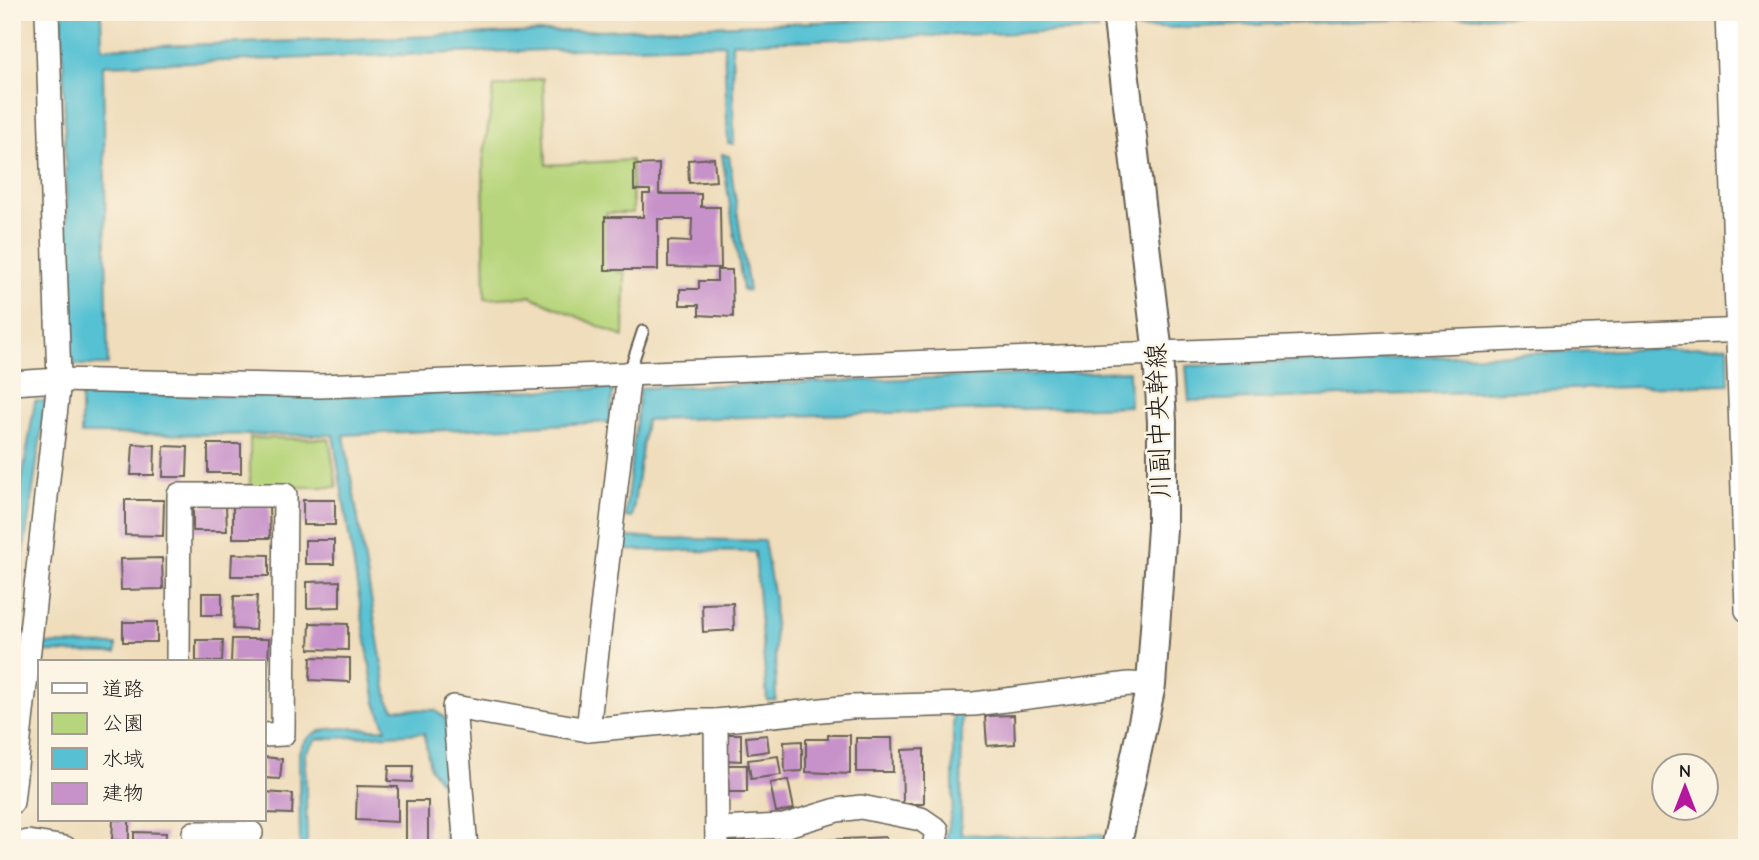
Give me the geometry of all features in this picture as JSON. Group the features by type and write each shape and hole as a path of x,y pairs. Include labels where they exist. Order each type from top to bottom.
{"street":[{"path":"12,802 19,643 59,380 47,12"},
{"name":"川副中央幹線","path":"1117,12 1158,354 1162,422 1162,528 1151,685 1118,838"},
{"path":"1727,12 1742,331 1747,610"},
{"path":"12,383 59,380 320,386 1742,331"},
{"path":"588,730 629,373"},
{"path":"178,660 179,495 285,495 283,734 266,735"},
{"path":"466,848 454,707 588,730 686,721 716,721 851,707 974,704 1129,684 1151,685"},
{"path":"716,721 717,839 837,810 861,807 921,819 937,830 934,848"},
{"path":"194,833 251,833"},
{"path":"12,845 28,842 65,848"}],"lane":[{"path":"629,373 643,331"}],"green space":[{"path":"543,78 546,165 631,160 633,213 606,213 608,269 625,273 624,337 530,296 485,299 483,161 494,87"},
{"path":"250,438 329,439 337,487 250,487"}],"water":[{"path":"62,12 101,12 102,48 1096,12 1098,30 732,43 734,144 728,143 724,44 103,65 108,365 75,365 70,353"},
{"path":"1136,12 1611,12 1137,29"},
{"path":"1741,12 1747,12 1747,190"},
{"path":"722,154 729,156 749,291 743,290"},
{"path":"1728,346 1729,384 1189,401 1186,366"},
{"path":"1129,371 1130,406 646,420 632,518 625,517 640,388"},
{"path":"613,388 610,422 344,435 388,700 394,709 435,710 446,719 455,848 446,848 441,783 430,768 424,733 317,739 305,753 307,840 305,848 300,848 299,752 305,741 314,734 336,728 386,729 376,703 333,435 81,434 81,394 313,397"},
{"path":"35,401 46,401 22,564 12,658 12,542"},
{"path":"622,537 764,541 774,598 776,700 767,700 755,552 621,550"},
{"path":"38,644 116,645 116,653 38,652"},
{"path":"962,714 961,834 1049,838 1103,834 1100,848 944,848 953,804 953,715"}],"building":[{"path":"714,158 716,181 689,183 688,160"},
{"path":"659,164 659,194 701,194 701,207 720,207 721,268 668,267 668,241 691,242 692,219 658,219 658,270 605,270 605,217 643,217 643,194 650,194 650,190 634,190 634,165"},
{"path":"717,270 732,270 733,317 699,315 699,305 680,305 680,289 699,289 699,281 717,281"},
{"path":"133,444 155,445 154,475 131,475"},
{"path":"208,444 241,444 241,473 208,473"},
{"path":"164,446 188,447 187,477 163,477"},
{"path":"125,500 164,500 163,536 125,535"},
{"path":"303,500 335,500 335,525 303,525"},
{"path":"226,505 227,531 193,531 193,506"},
{"path":"269,505 270,538 233,538 233,506"},
{"path":"305,540 334,540 334,564 305,564"},
{"path":"232,554 269,555 269,576 231,576"},
{"path":"162,558 163,589 121,590 120,559"},
{"path":"340,581 340,607 307,608 307,582"},
{"path":"202,593 222,593 222,615 202,615"},
{"path":"234,596 257,596 255,630 233,629"},
{"path":"733,603 734,630 703,632 702,604"},
{"path":"123,622 157,622 157,642 123,642"},
{"path":"310,623 348,624 348,650 309,649"},
{"path":"232,639 269,639 268,663 266,660 231,660"},
{"path":"196,640 223,640 222,660 196,660"},
{"path":"311,657 350,658 350,682 310,680"},
{"path":"1014,715 1015,744 987,746 985,716"},
{"path":"722,734 741,734 741,761 722,760"},
{"path":"767,735 769,751 748,754 746,737"},
{"path":"828,735 850,735 850,774 806,772 806,739 828,739"},
{"path":"856,738 892,738 893,772 856,772"},
{"path":"802,741 802,771 785,772 784,742"},
{"path":"924,749 924,804 903,804 902,750"},
{"path":"778,756 781,775 751,779 748,760"},
{"path":"266,757 282,759 280,779 266,778"},
{"path":"726,765 747,765 747,792 726,792"},
{"path":"389,766 413,766 412,782 388,781"},
{"path":"788,780 794,809 776,812 770,783"},
{"path":"357,786 398,787 398,822 356,820"},
{"path":"266,792 293,794 292,814 266,813"},
{"path":"406,801 428,801 428,848 406,848"},
{"path":"113,822 129,822 129,841 112,840"},
{"path":"134,832 166,833 165,848 134,848"},
{"path":"886,837 887,848 803,848 802,841"},
{"path":"728,841 751,841 751,848 728,848"},
{"path":"794,841 795,848 760,848 759,842"}]}
